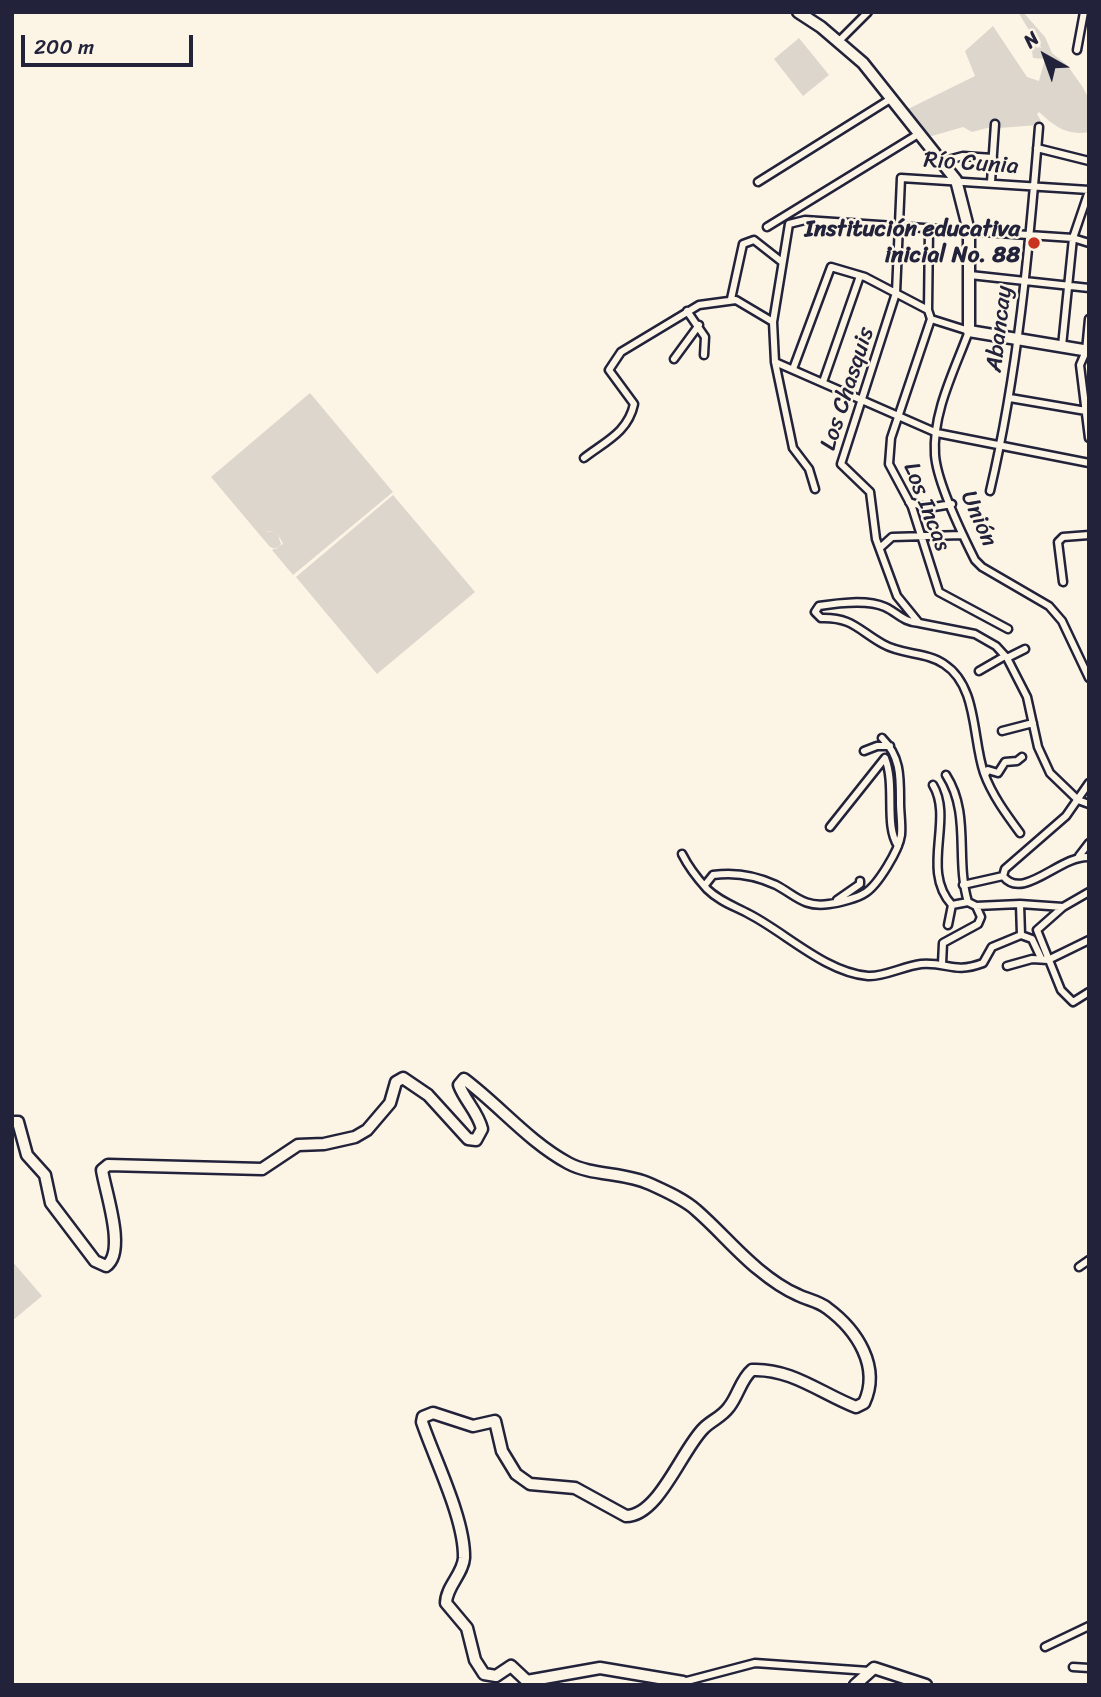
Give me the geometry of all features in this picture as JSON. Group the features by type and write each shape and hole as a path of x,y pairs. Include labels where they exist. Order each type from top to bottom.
{"street":[{"path":"797,12 863,63 894,97 956,180 969,231 969,331"},
{"path":"838,42 869,12"},
{"path":"1076,50 1085,13"},
{"path":"758,182 894,97"},
{"path":"991,182 995,124"},
{"name":"Abancay","path":"990,491 1010,398 1039,127"},
{"path":"767,227 920,133"},
{"path":"1037,148 1089,161"},
{"path":"944,161 963,156 993,158"},
{"name":"Río Cunia","path":"898,228 901,178 1089,190"},
{"path":"1062,346 1073,238 1089,190"},
{"path":"815,489 808,469 793,448 775,362 773,322 789,224 796,220 1073,238 1089,243"},
{"name":"Los Chasquis","path":"881,547 876,539 870,492 841,464 897,293 898,228"},
{"path":"929,229 928,310 931,319 969,331 1088,352"},
{"path":"732,299 743,244 754,240 782,262"},
{"path":"793,369 826,274 831,267 860,276 928,310"},
{"path":"970,275 1089,288"},
{"path":"823,382 860,276"},
{"path":"584,458 626,426 632,418 634,404 609,370 611,363 621,352 699,304 732,299 773,322"},
{"path":"687,311 705,337 704,355"},
{"name":"Los Incas","path":"931,319 891,438 889,464 909,502 939,592 1008,629"},
{"path":"1089,319 1088,352 1080,365 1089,438"},
{"path":"674,359 699,325"},
{"name":"Unión","path":"969,331 945,398 937,433 936,462 962,535 982,567 1058,614 1089,677"},
{"path":"775,362 937,433 1089,463"},
{"path":"1010,398 1086,411"},
{"path":"909,502 928,508 952,504"},
{"path":"919,623 897,596 881,547 892,537 962,535"},
{"path":"1063,582 1058,542 1063,537 1089,536"},
{"path":"1020,833 995,796 985,775 968,696 957,675 944,663 889,647 854,624 835,617 821,618 815,612 819,606 884,606 904,620 975,634 996,646 1006,657 1027,696 1042,758 1050,773 1077,800 1089,804"},
{"path":"979,671 1025,649"},
{"path":"1002,731 1033,723"},
{"path":"705,885 713,875 736,874 775,885 794,900 829,904 865,894 894,857 898,846 901,774 890,746 882,738"},
{"path":"864,751 877,746 890,746"},
{"path":"985,775 988,770 998,773 1005,762 1017,761 1022,757"},
{"path":"830,827 885,758 891,778 892,828 898,846"},
{"path":"946,775 960,802 963,885 968,902"},
{"path":"1003,876 1008,866 1057,825 1089,783"},
{"path":"933,785 938,805 938,878 942,894 952,905"},
{"path":"1079,856 1089,843"},
{"path":"682,854 690,870 729,905 847,970 870,976 901,968 942,964 955,970 973,967 983,963 992,947 1021,936 1032,939 1062,990 1073,1002 1089,992"},
{"path":"1003,876 1010,882 1030,883 1063,862 1079,856 1089,857"},
{"path":"963,885 1003,876"},
{"path":"835,902 860,881"},
{"path":"1045,959 1038,926 1089,892"},
{"path":"952,905 968,902 976,906 1020,904 1063,907"},
{"path":"1020,904 1021,936"},
{"path":"948,925 952,905"},
{"path":"942,964 943,943 978,924 981,917 976,906"},
{"path":"1007,966 1045,959 1089,940"},
{"path":"12,1122 18,1122 27,1155 45,1175 51,1203 95,1261 106,1266 113,1255 114,1231 102,1170 108,1165 262,1169 298,1144 324,1144 355,1137 367,1130 390,1102 396,1082 403,1078 436,1102 468,1139 476,1140 482,1129 474,1108 460,1091 459,1085 464,1079 501,1108 523,1132 568,1163 646,1182 696,1209 729,1244 761,1272 789,1291 829,1309 857,1338 867,1357 871,1389 864,1403 856,1407 781,1373 752,1370 730,1406 719,1419 703,1429 647,1508 632,1516 626,1516 575,1488 530,1484 516,1474 502,1451 495,1422 472,1426 433,1413 423,1417 422,1422 435,1452 462,1541 464,1560 446,1603 467,1628 475,1660 484,1674 496,1676 511,1666 523,1679 536,1681 600,1668 682,1684 755,1663 869,1671"},
{"path":"1079,1267 1089,1260"},
{"path":"1045,1647 1089,1626"},
{"path":"1073,1667 1089,1668"},
{"path":"855,1685 874,1668 926,1685"}],"shaded area":[{"path":"1018,12 1023,12 1045,37 1052,53 1067,65 1082,86 1089,99 1089,132 1074,133 1061,129 1039,112 1037,114 1041,121 1038,125 999,128 995,123 991,127 972,132 963,127 925,138 904,111 975,76 965,51 993,26 1027,77 1039,81 1045,59 1033,58 1029,30"},
{"path":"799,38 829,75 803,96 774,59"},
{"path":"310,393 393,492 293,575 272,550 275,549 270,547 211,477"},
{"path":"393,495 475,592 377,674 296,577"},
{"path":"12,1261 42,1296 12,1321"}],"place":[{"name":"Institución educativa inicial No. 88","path":"1034,243"}]}
